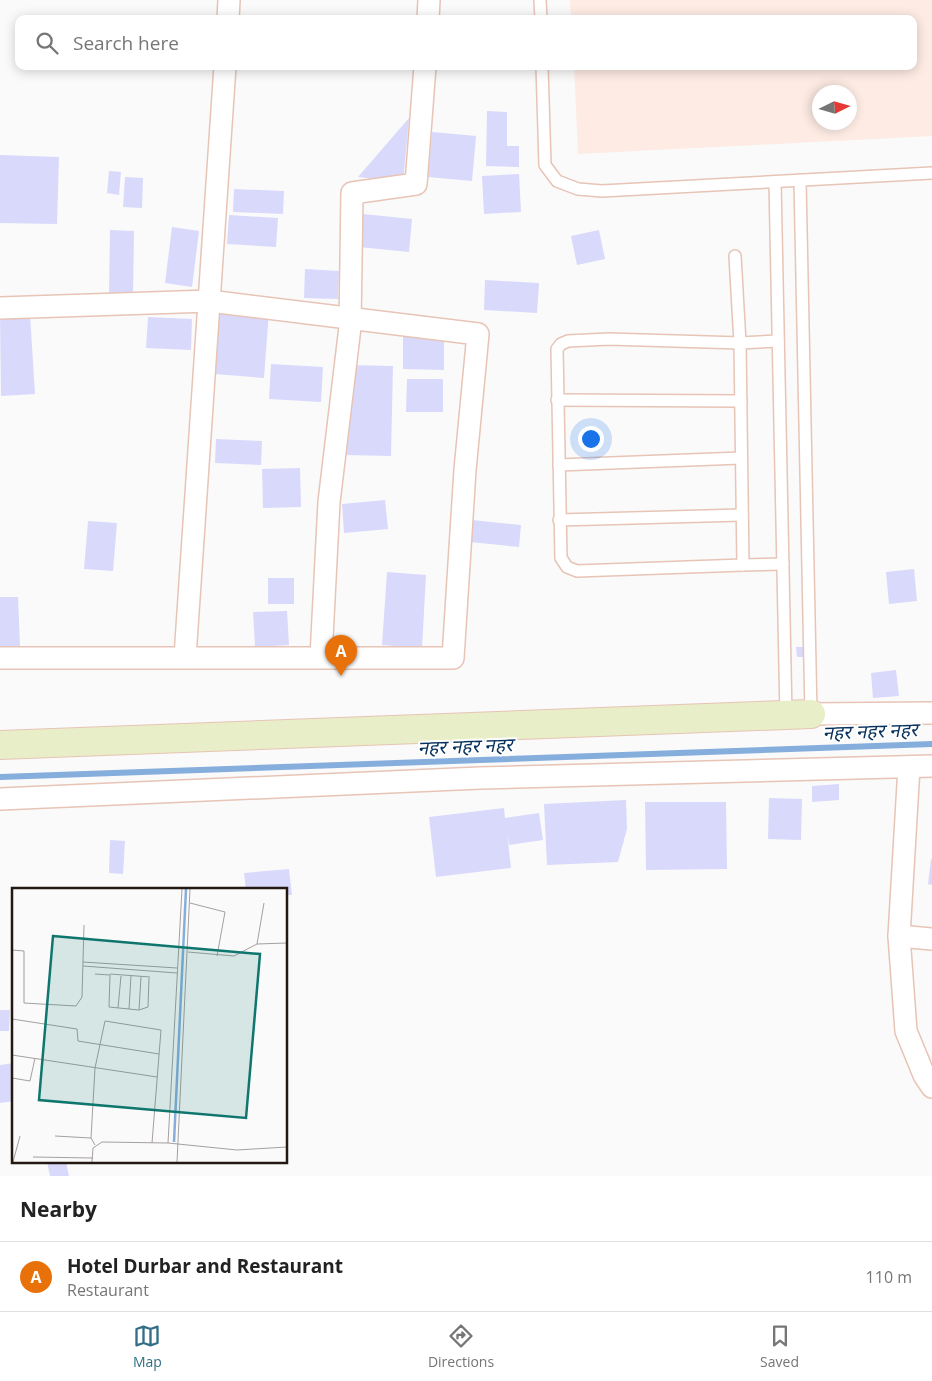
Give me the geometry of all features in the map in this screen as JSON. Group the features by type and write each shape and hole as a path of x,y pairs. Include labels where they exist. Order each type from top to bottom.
{"street":[{"path":"228,15 229,0"},
{"path":"428,15 429,0"},
{"path":"185,657 225,70"},
{"path":"321,657 329,502 350,319 352,194 416,184 425,70"},
{"path":"0,308 209,301 478,334 465,470 453,658 0,658"},
{"path":"0,745 798,714 932,713"},
{"path":"0,799 480,778 932,766"},
{"path":"909,767 899,936 906,1031 924,1075 932,1087"},
{"path":"899,936 932,939"}],"lane":[{"path":"540,0 541,15"},
{"path":"542,70 545,165 558,181 578,189 602,191 932,173"},
{"path":"798,714 800,180"},
{"path":"775,182 783,564 798,714"},
{"path":"735,256 740,343 743,565"},
{"path":"778,341 740,343 609,339 568,341 561,344 557,349 559,520 561,558 567,567 577,571 783,564"},
{"path":"557,400 741,401"},
{"path":"559,466 741,458"},
{"path":"559,520 741,515"}],"shaded area":[{"path":"570,0 932,0 932,136 578,154 574,70 917,70 917,15 571,15"}],"building":[{"path":"487,111 507,112 507,146 519,146 519,167 486,166"},
{"path":"409,118 403,182 358,177"},
{"path":"432,132 476,136 472,181 428,177"},
{"path":"0,155 59,157 57,224 0,223"},
{"path":"109,171 121,172 119,195 107,193"},
{"path":"519,174 521,212 484,214 482,176"},
{"path":"125,177 143,178 142,208 123,207"},
{"path":"234,189 284,191 283,214 233,212"},
{"path":"363,214 412,219 409,252 359,247"},
{"path":"229,215 278,218 276,247 227,244"},
{"path":"172,227 199,231 192,287 165,283"},
{"path":"110,230 134,231 133,295 109,295"},
{"path":"599,230 605,259 577,265 571,236"},
{"path":"305,269 339,271 338,299 304,298"},
{"path":"485,280 539,283 537,313 484,310"},
{"path":"220,307 269,311 264,378 214,374"},
{"path":"30,314 35,394 1,396 0,316"},
{"path":"148,317 192,319 191,350 146,348"},
{"path":"403,336 444,336 444,370 403,369"},
{"path":"271,364 323,367 321,402 269,399"},
{"path":"347,365 393,366 391,456 346,455"},
{"path":"407,379 443,379 443,412 406,412"},
{"path":"216,439 262,441 261,465 215,463"},
{"path":"300,468 301,507 263,508 262,469"},
{"path":"385,500 388,529 344,533 342,504"},
{"path":"472,520 521,525 519,547 470,542"},
{"path":"88,521 117,523 113,571 84,569"},
{"path":"914,569 917,601 889,604 886,572"},
{"path":"387,572 426,575 422,648 382,645"},
{"path":"268,578 294,578 294,604 268,604"},
{"path":"0,597 18,597 20,647 0,647"},
{"path":"287,611 289,645 255,647 253,612"},
{"path":"796,647 805,647 805,657 797,657"},
{"path":"896,670 899,696 873,698 871,673"},
{"path":"839,784 839,800 812,802 812,786"},
{"path":"769,798 802,799 801,840 768,839"},
{"path":"626,800 627,829 618,862 547,865 544,804"},
{"path":"645,802 726,802 727,869 646,870"},
{"path":"504,808 505,818 539,813 543,840 509,845 507,833 511,868 436,877 429,817"},
{"path":"110,840 125,841 123,874 109,873"},
{"path":"932,859 932,885 928,884"},
{"path":"289,869 292,895 288,895 288,888 246,888 244,873"},
{"path":"0,1010 10,1010 9,1031 0,1031"},
{"path":"12,1063 12,1101 0,1103 0,1065"},
{"path":"47,1164 66,1164 69,1176 50,1176"}],"waterway":[{"name":"नहर नहर नहर","path":"0,777 932,744"}],"place":[{"name":"Hotel Durbar and Restaurant","path":"341,676"}]}
